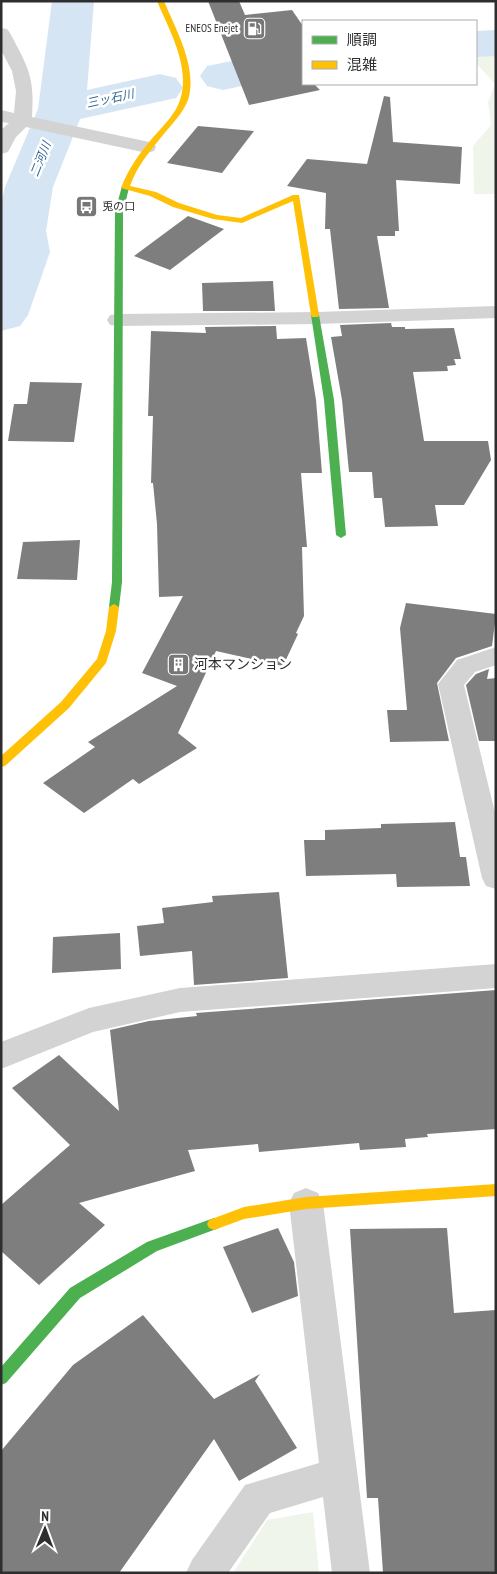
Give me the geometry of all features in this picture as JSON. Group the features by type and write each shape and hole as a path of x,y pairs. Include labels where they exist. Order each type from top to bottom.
{"street":[{"path":"1,764 65,705 102,660 112,631 117,582 119,212 128,176 147,147 183,104 187,89 187,76 160,1"},
{"path":"1,33 21,71 28,123"},
{"path":"1,116 147,147"},
{"path":"1,148 8,134 28,123"},
{"path":"125,187 153,194 176,205 216,217 242,221 296,197 317,318 328,400 341,535"},
{"path":"118,320 317,318 496,312"},
{"path":"496,656 466,666 451,684 487,806 496,878"},
{"path":"1,1056 89,1020 180,1000 496,976"},
{"path":"1,1378 74,1293 152,1246 244,1213 306,1203 496,1190"},
{"path":"306,1203 351,1573"},
{"path":"205,1573 258,1498 339,1475"}],"shaded area":[{"path":"477,56 496,56 496,194 474,194 473,146 491,125 488,102 495,84 477,64"},
{"path":"313,1512 319,1573 233,1573 267,1520"}],"building":[{"path":"208,1 239,1 245,15 292,10 302,25 302,85 315,85 320,90 249,105"},
{"path":"384,96 390,97 393,142 462,147 460,184 396,180 399,231 395,231 395,236 377,236 389,308 339,309 330,229 325,229 326,193 287,186 307,159 367,164"},
{"path":"198,126 254,131 222,173 167,163"},
{"path":"188,216 224,229 170,270 134,256"},
{"path":"273,281 275,311 203,311 202,283"},
{"path":"391,323 392,327 405,327 405,329 454,328 461,359 454,359 456,365 447,366 448,371 413,372 424,441 488,441 491,460 464,505 435,505 438,526 385,527 382,498 374,498 372,472 349,472 342,400 331,337 342,336 340,325"},
{"path":"276,326 277,339 306,338 316,400 322,473 301,473 307,547 302,547 304,616 296,633 298,634 283,666 216,651 178,733 197,748 139,784 133,779 84,813 43,783 95,747 88,742 177,686 142,673 183,596 159,597 157,524 153,483 151,483 153,416 148,416 151,331 206,333 205,327"},
{"path":"30,382 82,383 74,442 8,441 14,404 27,404"},
{"path":"80,540 77,580 17,579 23,542"},
{"path":"406,603 496,614 492,646 456,658 437,683 449,741 390,742 387,710 407,710 400,628"},
{"path":"489,669 487,679 496,678 496,741 479,741 466,685 476,674"},
{"path":"455,822 460,857 466,857 470,886 397,887 396,874 306,876 304,840 325,840 325,830 381,828 381,824"},
{"path":"279,892 288,978 194,985 192,951 140,956 137,926 164,923 162,908 213,902 212,896"},
{"path":"120,933 121,969 52,973 53,937"},
{"path":"496,990 496,1129 427,1134 428,1137 405,1139 406,1147 360,1150 359,1143 259,1152 258,1144 188,1150 195,1171 79,1203 105,1225 39,1285 1,1251 1,1205 70,1145 12,1088 59,1055 119,1111 110,1030 149,1021 197,1016 196,1013"},
{"path":"278,1228 294,1262 298,1296 252,1313 223,1247"},
{"path":"447,1228 454,1313 496,1310 496,1573 383,1573 378,1498 367,1498 350,1229"},
{"path":"143,1315 214,1399 260,1374 255,1381 297,1448 239,1481 214,1439 119,1573 1,1573 1,1451 73,1365"}],"waterway":[{"name":"二河川","path":"61,109 67,69 73,1"},
{"name":"三ッ石川","path":"477,44 496,43"},
{"name":"三ッ石川","path":"223,76 302,60"},
{"name":"三ッ石川","path":"61,109 160,88"},
{"name":"二河川","path":"1,315 25,252 21,231 29,187 61,109"}],"traffic: fast":[{"path":"114,607 117,582 119,212 125,188"},
{"path":"315,315 329,400 341,535"},
{"path":"1,1378 75,1293 152,1246 214,1224"}],"traffic: slow":[{"path":"125,188 131,173 140,159 179,109 187,89 184,63 160,1"},
{"path":"125,187 153,194 176,205 216,217 242,221 296,197 315,315"},
{"path":"1,763 65,705 102,660 111,631 114,607"},
{"path":"214,1224 244,1213 306,1203 496,1190"}],"place":[{"name":"ENEOS Enejet","path":"254,28"},
{"name":"兎の口","path":"86,206"},
{"name":"河本マンション","path":"178,664"}]}
